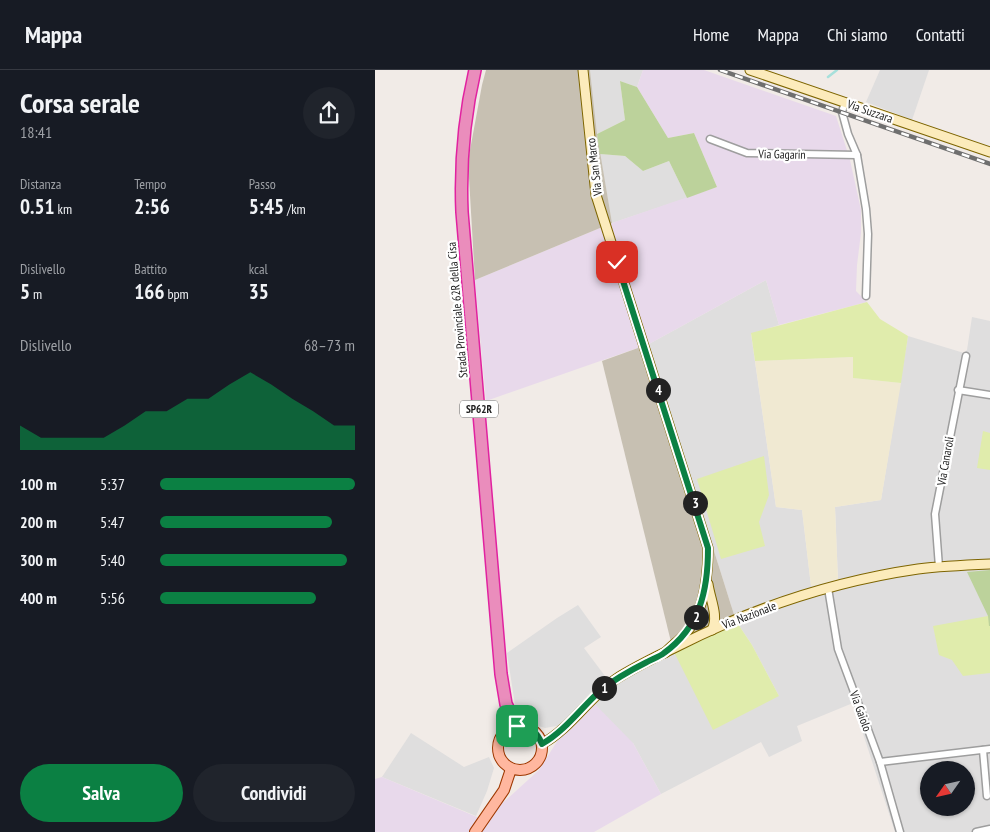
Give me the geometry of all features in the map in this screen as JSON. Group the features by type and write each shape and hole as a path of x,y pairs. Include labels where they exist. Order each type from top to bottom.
{"highway":[{"name":"Strada Provinciale 62R della Cisa","path":"475,70 463,139 462,212 501,674 506,704 517,726"}],"main road":[{"path":"517,726 530,728 535,732 542,744 540,758 531,768 518,771 511,769 501,761 497,748 498,742 505,731 517,726"},
{"path":"475,832 504,790 511,769"}],"street":[{"name":"Via San Marco","path":"583,70 596,195 708,548 707,576 699,610 693,625 665,653"},
{"name":"Via Suzzara","path":"750,70 990,152"},
{"path":"845,102 842,112 843,118 857,155 867,218 866,296"},
{"name":"Via Gagarin","path":"710,139 747,153 857,155"},
{"name":"Via Canaroli","path":"939,567 935,514 966,356"},
{"path":"958,390 990,395"},
{"name":"Via Nazionale","path":"542,744 555,736 601,690 615,680 709,631 735,620 828,588 883,575 939,567 990,564"},
{"name":"Via San Marco","path":"707,576 716,618 709,631"},
{"name":"Via Gaiolo","path":"828,588 838,649 880,762 901,832"},
{"path":"712,605 720,615 735,620"},
{"path":"699,610 699,621 709,631"},
{"path":"880,762 987,750 987,796"},
{"path":"976,832 990,830"}],"shaded area":[{"path":"486,70 590,70 597,134 612,223 475,280 468,161"},
{"path":"590,70 643,70 637,87 620,81 625,120 597,134"},
{"path":"643,70 704,70 836,116 850,160 861,210 856,291 867,302 779,325 766,280 649,344 486,401 475,280 612,223 717,187 694,133 668,138 637,87"},
{"path":"880,70 929,70 912,120 866,102"},
{"path":"600,154 625,156 643,171 669,161 687,198 612,223"},
{"path":"766,280 779,325 751,334 776,507 802,510 811,586 838,580 835,507 881,500 908,336 964,353 967,350 972,317 990,321 990,832 895,832 853,703 797,726 802,741 769,757 761,742 661,794 633,743 568,724 545,728 532,724 522,716 515,705 507,653 578,605 601,637 584,648 611,684 673,650 779,696 752,645 736,621 649,344"},
{"path":"649,344 736,621 673,650 602,361"},
{"path":"854,357 853,378 901,383 881,500 835,507 838,580 811,586 802,510 776,507 755,361"},
{"path":"590,699 633,743 661,794 594,832 375,832 375,779 382,777 484,820 539,770 568,724"},
{"path":"411,733 464,767 489,757 494,768 487,791 476,816 382,777"}],"green space":[{"path":"620,81 637,87 668,138 694,133 717,187 687,198 669,161 643,171 625,156 600,154 597,134 625,120"},
{"path":"867,302 880,319 908,336 901,383 853,378 853,357 755,361 751,333"},
{"path":"983,431 990,433 990,470 977,468"},
{"path":"764,456 769,495 759,522 765,546 721,559 697,479"},
{"path":"990,570 989,626 988,616 967,572"},
{"path":"988,616 990,626 990,673 963,676 952,660 939,655 933,626"},
{"path":"736,621 752,645 779,696 713,730 673,650"}],"waterway":[{"path":"828,77 837,70"}],"railway":[{"path":"720,70 990,164"}],"route":[{"path":"517,726 530,728 535,732 542,744 555,736 601,690 632,670 665,653 693,625 699,610 707,576 708,548 703,530 617,262"}]}
